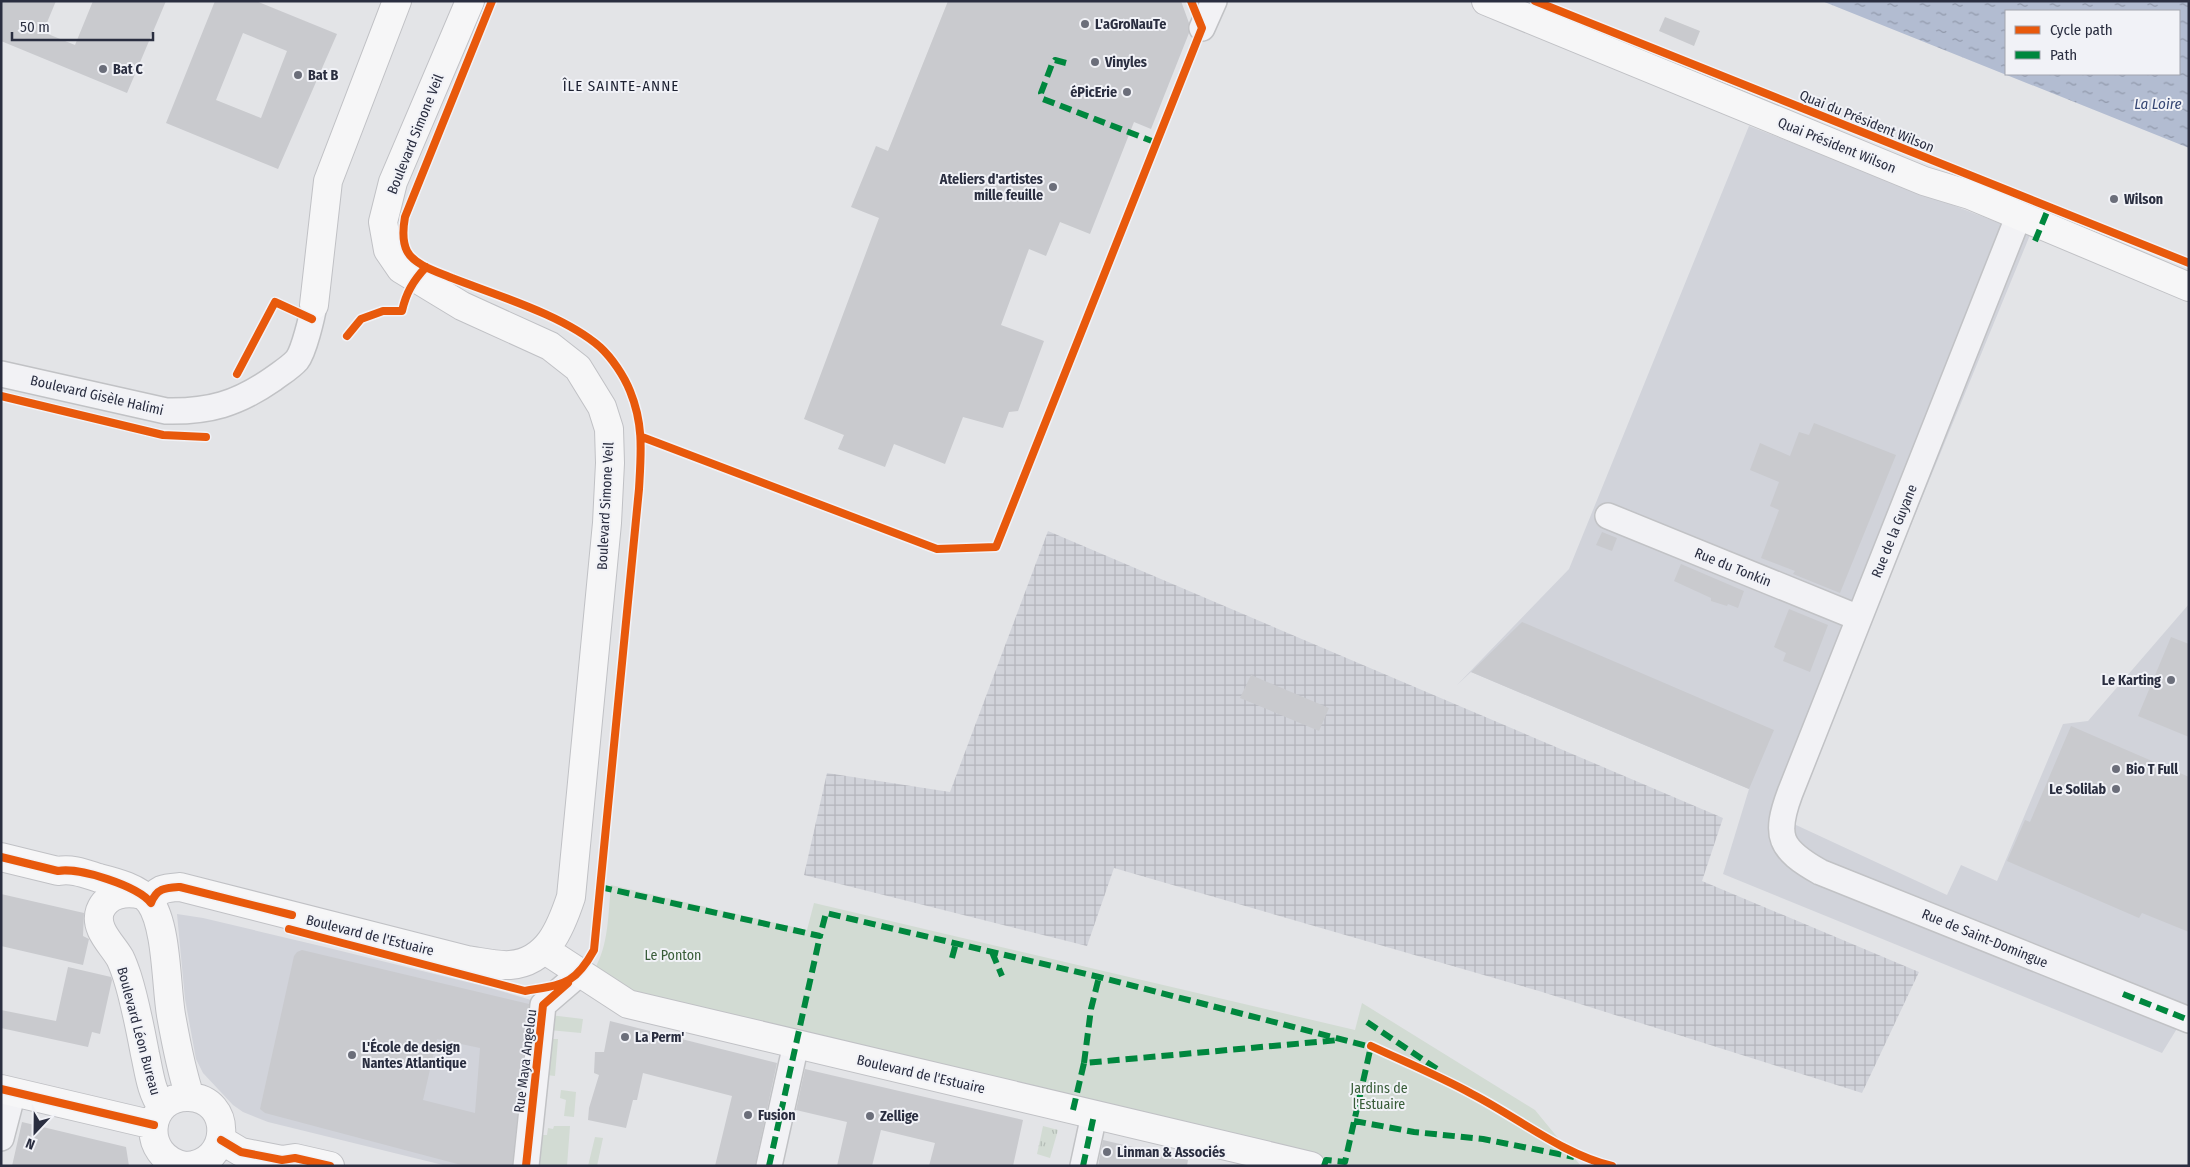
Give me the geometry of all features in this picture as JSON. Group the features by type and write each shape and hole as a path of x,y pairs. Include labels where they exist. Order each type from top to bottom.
{"main road":[{"path":"314,305 328,181 397,1"},
{"name":"Boulevard Simone Veil","path":"470,1 393,182 383,222 388,250 401,269 462,306 550,346 578,368 602,408 609,429 610,462 607,523 572,897 562,924 545,950"},
{"name":"Quai Président Wilson","path":"1486,1 1915,177 1970,195 2189,287"},
{"path":"1,857 58,871 67,869 102,878 123,885 146,899 161,933 171,1014 181,1070 190,1097"},
{"name":"Boulevard de l'Estuaire","path":"146,899 163,888 180,887 467,960 511,965 545,950 579,974 628,1004 1311,1166"},
{"name":"Boulevard Léon Bureau","path":"146,899 122,893 107,902 100,911 100,926 104,936 120,959 133,995 158,1116"},
{"path":"7,1090 158,1116"},
{"path":"190,1097 204,1102 215,1111 220,1120 221,1140 211,1157 203,1162 185,1166 176,1164 160,1153 153,1135 158,1116 170,1101 190,1097"},
{"path":"221,1140 240,1152 282,1160 295,1158 330,1166"}],"street":[{"path":"1202,28 1214,1"},
{"name":"Rue de la Guyane","path":"1787,847 1781,836 1780,825 1784,809 2019,215"},
{"name":"Boulevard Gisèle Halimi","path":"1,374 166,411 193,412 222,405 253,393 298,359 312,319 314,305"},
{"name":"Rue du Tonkin","path":"1608,516 1859,618"},
{"name":"Rue de Saint-Domingue","path":"1787,847 1800,861 1820,872 2189,1020"},
{"name":"Rue Maya Angelou","path":"526,1166 543,1005 579,974"},
{"path":"769,1166 796,1044"},
{"path":"1,1138 7,1090"},
{"path":"1083,1166 1094,1115"}],"shaded area":[{"path":"1749,126 2030,235 1796,805 1796,825 1947,895 1961,865 1997,881 2063,724 2088,721 2189,604 2189,1009 2162,1053 1723,874 1749,789 1471,672 1457,685 1569,569"},
{"path":"1048,531 1723,818 1702,881 1919,972 1862,1093 1539,991 1114,868 1087,946 804,875 827,773 950,792"},
{"name":"L'École de design Nantes Atlantique","path":"177,914 203,918 329,948 487,987 538,1002 523,1166 447,1166 268,1122 243,1112 233,1105 203,1073 196,1059 185,999"}],"green space":[{"name":"Jardins de l'Estuaire","path":"611,885 807,930 814,903 1355,1030 1362,1003 1535,1110 1581,1166 1340,1166 655,1004 594,970 603,950 605,940"},
{"path":"550,1015 583,1019 581,1033 549,1030"},
{"path":"552,1039 558,1039 555,1076 538,1074"},
{"path":"561,1090 576,1092 574,1117 564,1116 566,1100 560,1098"},
{"path":"554,1126 570,1126 567,1166 535,1166 541,1135 547,1135 548,1128 553,1129"},
{"path":"1043,1126 1058,1130 1050,1158 1037,1154"},
{"path":"595,1137 603,1138 597,1166 588,1166"}],"water":[{"name":"La Loire","path":"1822,1 2189,1 2189,148 2007,75 2180,75 2180,10 2005,10 2005,74"}],"building":[{"name":"Bat C","path":"1,1 56,1 43,32 75,45 93,1 166,1 127,93 1,41"},
{"name":"Bat B","path":"215,1 256,1 337,34 278,169 166,123","holes":["243,33 287,51 261,118 216,100"]},
{"path":"948,1 1181,1 1189,23 1189,33 1151,129 1134,122 1090,234 1060,222 1046,256 1029,249 1001,325 1044,341 1018,411 1009,412 1003,428 963,417 945,464 894,444 885,467 838,449 844,435 804,419 879,218 851,207 876,146 888,151"},
{"path":"1665,17 1700,31 1694,46 1659,31"},
{"path":"1814,423 1896,455 1840,593 1793,574 1795,571 1761,558 1779,510 1770,506 1779,482 1750,470 1760,443 1790,456 1799,432 1809,435"},
{"path":"1602,532 1617,538 1612,551 1596,545"},
{"path":"1681,564 1744,591 1738,608 1711,601 1711,598 1674,581"},
{"path":"1789,609 1828,625 1810,672 1783,661 1786,653 1774,647"},
{"path":"1522,622 1774,730 1749,789 1471,672"},
{"name":"Le Karting","path":"2171,637 2189,644 2189,737 2138,716"},
{"path":"1251,675 1329,708 1319,731 1240,698"},
{"path":"2071,726 2189,777 2189,932 2142,913 2139,918 2007,861 2025,820 2030,822"},
{"path":"1,894 84,913 83,936 89,939 83,965 1,946"},
{"name":"L'École de design Nantes Atlantique","path":"302,950 529,1004 512,1166 465,1166 265,1113 260,1109 294,956","holes":["437,1039 480,1048 475,1113 423,1100"]},
{"path":"68,967 111,977 112,980 100,1034 92,1032 88,1047 1,1028 1,1010 56,1021"},
{"path":"610,1021 777,1063 755,1166 715,1166 732,1096 643,1073 637,1100 633,1100 626,1128 588,1120 589,1108 599,1075 594,1073 595,1052 604,1052"},
{"path":"805,1069 1023,1120 1013,1166 929,1166 935,1143 881,1130 872,1166 837,1166 847,1122 796,1110"},
{"path":"22,1122 126,1147 129,1166 12,1166"},
{"path":"1103,1140 1188,1160 1187,1166 1098,1166"}],"marked path":[{"path":"1066,63 1055,60 1052,64 1041,93 1043,99 1157,143"},
{"path":"2035,241 2049,207"},
{"path":"600,887 820,936 826,913 1099,977 1375,1048"},
{"path":"769,1166 820,936"},
{"path":"952,958 956,943"},
{"path":"992,952 1002,976"},
{"path":"1084,1063 1091,1009 1099,977"},
{"path":"2123,994 2189,1020"},
{"path":"1367,1022 1440,1071"},
{"path":"1073,1110 1084,1063 1339,1040"},
{"path":"1324,1166 1326,1160 1345,1162 1371,1046"},
{"path":"1083,1166 1094,1115"},
{"path":"1354,1121 1414,1132 1483,1139 1574,1157"}],"cycle path":[{"path":"289,929 525,991 549,987 573,977 580,971 594,950 639,489 640,427 638,416 624,379 600,347 568,325 549,316 452,278 415,260 410,256 405,247 403,230 405,217 492,1"},
{"path":"642,437 937,549 996,547 1202,28 1191,1"},
{"name":"Quai du Président Wilson","path":"1535,1 2189,263"},
{"path":"347,336 361,319 383,311 402,311 411,288 417,277 426,267"},
{"path":"237,374 275,302 312,319"},
{"path":"1,396 163,435 206,437"},
{"path":"1,857 58,871 80,872 108,879 134,890 151,903 156,894 162,890 180,887 292,915"},
{"path":"526,1166 543,1005 568,983"},
{"path":"1371,1046 1460,1087 1575,1153 1612,1166"},
{"path":"1,1089 154,1125"},
{"path":"221,1140 241,1152 282,1160 295,1158 330,1166"}],"place":[{"name":"L'aGroNauTe","path":"1085,24"},
{"name":"Vinyles","path":"1095,62"},
{"name":"Bat C","path":"103,69"},
{"name":"Bat B","path":"298,75"},
{"name":"éPicErie","path":"1127,92"},
{"name":"Ateliers d'artistes mille feuille","path":"1053,187"},
{"name":"Wilson","path":"2114,199"},
{"name":"Le Karting","path":"2171,680"},
{"name":"Bio T Full","path":"2116,769"},
{"name":"Le Solilab","path":"2116,789"},
{"name":"La Perm'","path":"625,1037"},
{"name":"L'École de design Nantes Atlantique","path":"352,1055"},
{"name":"Fusion","path":"748,1115"},
{"name":"Zellige","path":"870,1116"},
{"name":"Linman & Associés","path":"1107,1152"}],"district":[{"name":"ÎLE SAINTE-ANNE","path":"621,86"}],"park label":[{"name":"Le Ponton","path":"673,955"}]}
